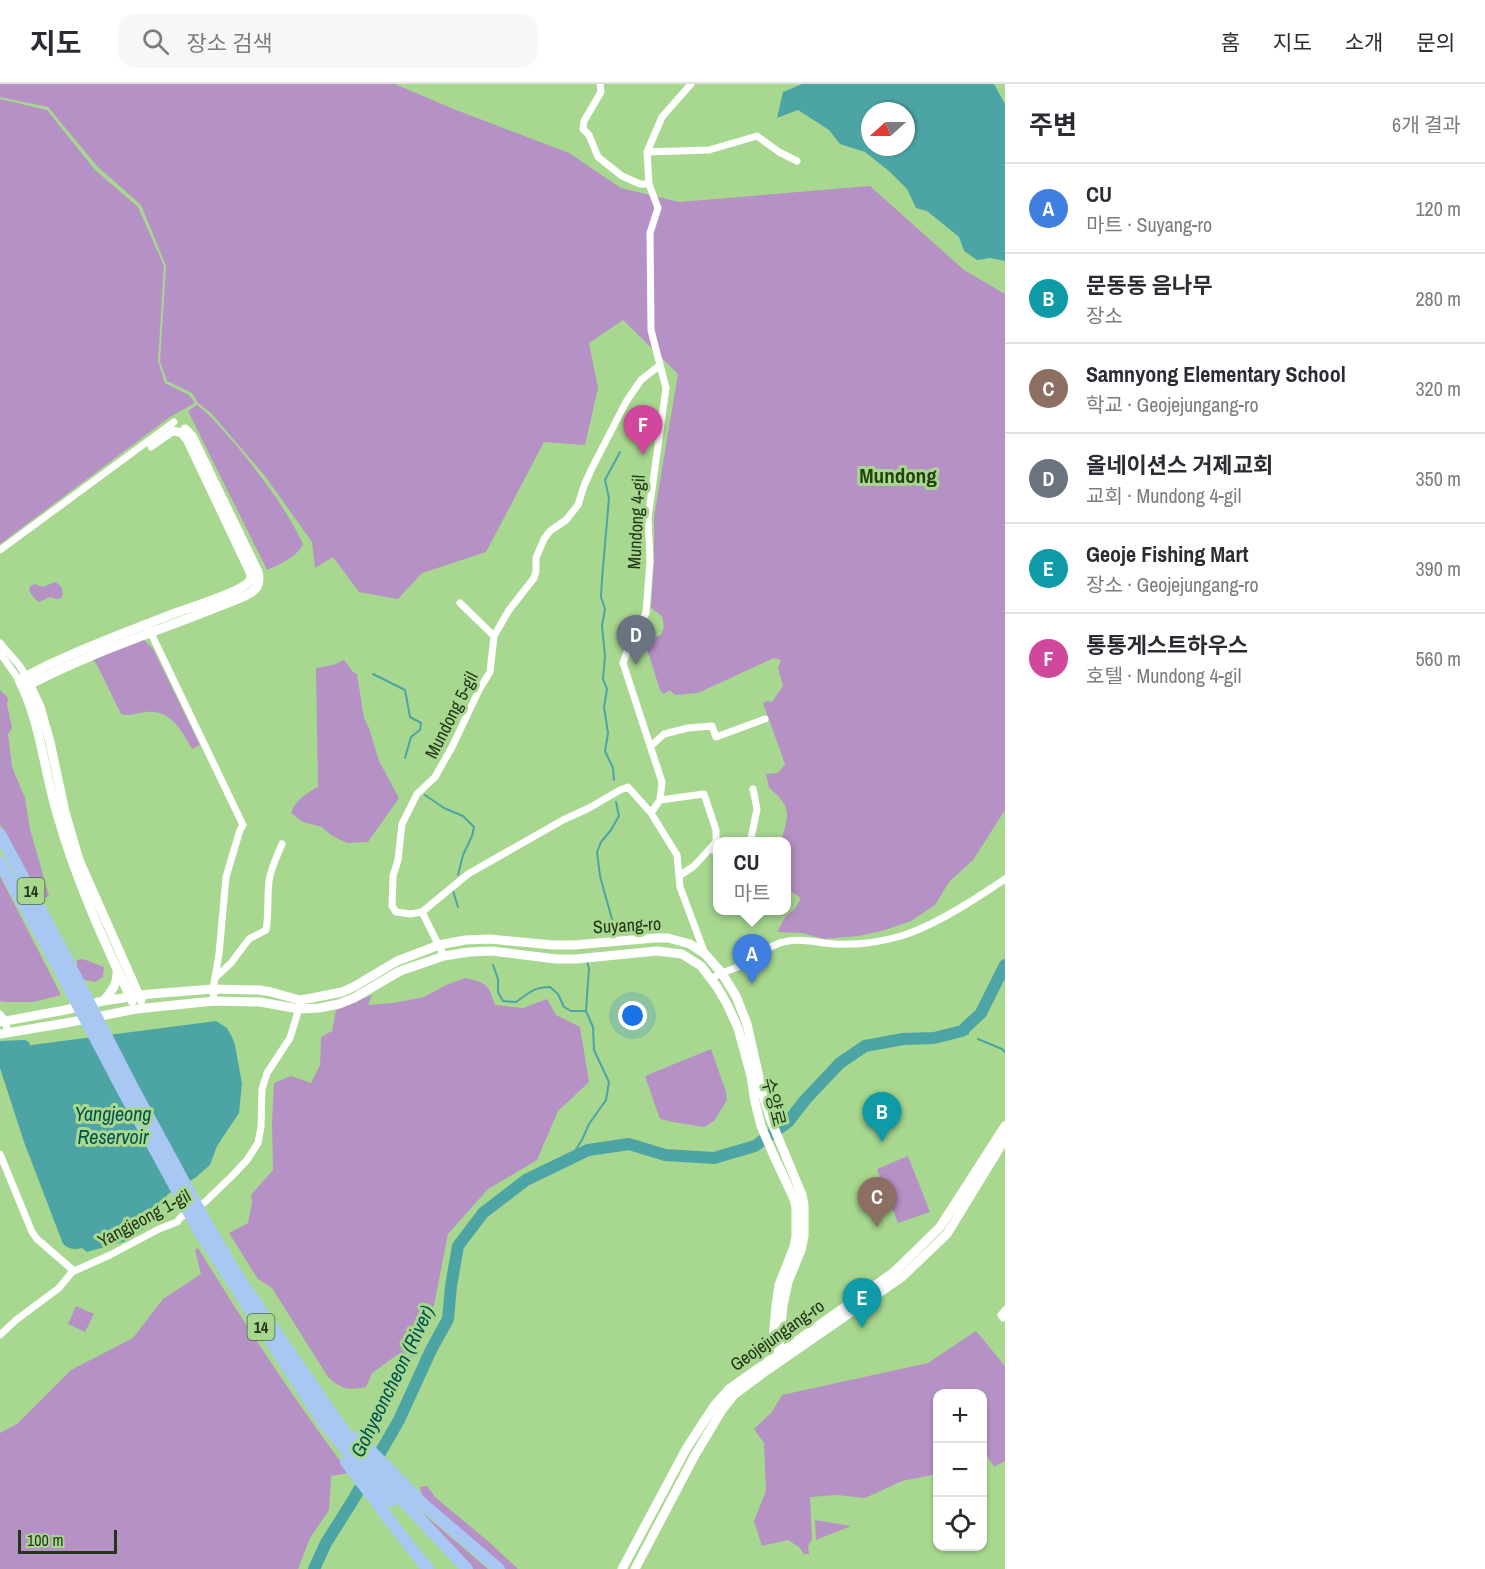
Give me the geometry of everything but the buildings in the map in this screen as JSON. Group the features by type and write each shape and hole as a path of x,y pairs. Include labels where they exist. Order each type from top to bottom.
{"highway":[{"name":"14","path":"0,834 123,1091 323,1422 361,1468 467,1569"},
{"name":"14","path":"0,862 56,951"},
{"name":"14","path":"204,1228 345,1433 412,1518 456,1569"},
{"path":"331,1411 423,1504 499,1569"},
{"path":"323,1422 338,1451 428,1569"}],"street":[{"path":"600,84 601,92 584,121 583,129 589,135 598,157 622,176 640,184 649,184"},
{"name":"Mundong 4-gil","path":"660,800 662,782 623,663 632,638 646,613 650,561 648,518 666,388 651,330 650,233 658,208 649,184 647,152 662,117 691,84"},
{"path":"647,152 709,150 757,136 796,161"},
{"name":"Mundong 5-gil","path":"422,912 411,914 396,912 392,906 393,876 398,860 402,824 417,794 435,777 490,672 494,636 509,610 534,578 536,558 544,538 566,520 578,505 591,470 626,402 641,380 660,365"},
{"path":"151,447 174,427"},
{"path":"0,550 174,427 186,429 192,436 260,580 253,592 245,596 169,625 148,628 83,650 25,682"},
{"path":"460,603 494,636"},
{"path":"25,682 45,677 148,628"},
{"path":"148,628 243,825 226,877 213,989 214,1001"},
{"path":"0,643 19,665 25,682 57,815 72,863 118,969 140,1008"},
{"path":"0,653 25,682 37,701 50,742 65,812 79,860 134,986 134,996"},
{"path":"37,701 37,689 45,677"},
{"path":"651,746 664,734 688,728 712,726 716,737 765,719"},
{"path":"444,956 422,912 468,874 563,819 628,787 651,813 677,855 680,887 705,954"},
{"path":"751,837 757,809 753,789"},
{"path":"651,813 660,800 704,794 716,830 716,837"},
{"path":"216,977 231,963 249,939 266,930 269,883 282,844"},
{"path":"679,876 694,866 713,846"},
{"path":"711,979 721,972 746,963 771,946 785,941 861,943 901,936 939,920 1005,879"},
{"name":"Suyang-ro","path":"2,1019 134,996 213,989 271,992 300,1005 356,986 397,961 439,945 465,940 490,939 574,945 668,938 690,944 705,954 721,972 736,996 747,1024 770,1118 802,1195 804,1236 788,1282 776,1339 779,1358"},
{"name":"수양로","path":"300,1005 319,1008 346,1001 400,971 444,956 469,952 492,951 556,959 576,959 657,951 674,952 691,959 711,979 727,1004 738,1028 761,1125 794,1198 796,1226 794,1247 779,1285 776,1339"},
{"path":"103,1001 114,988 118,969"},
{"path":"134,986 150,994"},
{"path":"2,1019 4,1033 140,1008 214,1001 300,1005"},
{"name":"Yangjeong 1-gil","path":"0,1335 59,1288 74,1270 177,1222 181,1217 205,1203 247,1160 258,1143 261,1127 262,1089 267,1073 290,1038 300,1005"},
{"name":"Geojejungang-ro","path":"628,1568 644,1552 694,1455 734,1395 794,1343 894,1272 940,1227 1005,1126"},
{"name":"Geojejungang-ro","path":"628,1568 686,1449 714,1406 729,1389 758,1368 779,1358 902,1277 947,1234 1005,1139"},
{"path":"0,1154 32,1232 37,1239 74,1270"},
{"path":"1005,1310 1001,1315 1005,1318"},
{"path":"758,1368 768,1356 776,1339 783,1344 794,1343"},
{"path":"644,1552 644,1569"}],"shaded area":[{"path":"0,84 395,84 569,153 621,188 679,202 870,186 964,270 1005,294 1005,810 973,860 949,882 935,905 911,921 859,936 824,939 802,933 777,932 786,916 791,915 801,898 791,892 791,837 782,837 787,812 782,800 769,788 766,774 778,773 785,764 763,703 772,702 783,686 778,668 781,660 774,658 698,693 675,695 670,690 664,694 660,690 648,652 642,643 661,635 664,627 662,616 651,608 654,517 678,374 623,320 589,343 598,388 585,445 544,442 486,552 422,573 398,599 359,592 333,557 315,568 312,542 265,476 211,413 198,403 192,393 167,381 160,362 166,266 141,205 97,166 48,107 0,97"},
{"path":"0,99 47,110 95,170 138,207 164,266 158,361 165,383 189,395 195,403 170,417 0,544"},
{"path":"197,405 236,445 289,518 303,544 292,557 282,563 267,570 188,411"},
{"path":"55,582 62,588 62,598 50,597 39,602 29,591 30,586 35,584 43,587"},
{"path":"139,639 144,640 153,649 200,745 192,749 174,722 161,714 145,712 121,714 96,663 92,660"},
{"path":"344,660 357,674 364,718 379,761 399,798 368,842 347,843 331,835 322,827 303,822 291,813 298,801 318,787 316,668"},
{"path":"0,690 8,698 12,728 8,734 12,767 25,798 30,829 49,896 43,899 37,896 0,824"},
{"path":"0,876 61,995 33,1002 0,1001"},
{"path":"83,959 104,967 103,977 95,982 85,980 83,983 74,967 77,965 77,960"},
{"path":"465,978 478,981 486,986 495,1005 523,1008 547,999 556,1015 580,1027 589,1082 558,1111 537,1160 488,1189 448,1234 433,1310 414,1357 404,1358 397,1355 372,1373 366,1387 346,1388 328,1377 272,1288 258,1279 229,1233 248,1223 252,1203 251,1195 273,1170 274,1083 291,1076 311,1083 320,1065 321,1037 332,1031 336,1010 372,995 368,1005 424,997"},
{"path":"711,1049 727,1100 714,1121 704,1127 660,1119 645,1076"},
{"path":"908,1156 930,1212 898,1223 877,1169"},
{"path":"198,1248 271,1362 349,1473 331,1476 328,1472 331,1477 329,1510 310,1538 298,1569 0,1569 0,1433 17,1424 71,1370 133,1338 163,1299 201,1274 195,1250"},
{"path":"76,1306 94,1314 85,1332 68,1324"},
{"path":"976,1331 1005,1366 1005,1461 994,1467 987,1456 987,1389 933,1389 933,1475 902,1481 865,1498 837,1495 810,1497 812,1539 808,1546 809,1554 804,1554 799,1547 788,1540 762,1546 754,1521 766,1491 764,1443 754,1429 772,1412 782,1395 928,1363"},
{"path":"427,1486 435,1497 518,1569 503,1569 422,1497 420,1487"},
{"path":"418,1509 488,1569 471,1569"},
{"path":"815,1520 851,1526 816,1540"}],"water":[{"path":"802,84 994,84 1005,104 1005,261 990,258 977,260 964,251 959,237 927,211 916,208 907,189 870,156 915,156 915,102 861,102 861,151 840,144 829,130 798,110 777,118 783,92"},
{"name":"Yangjeong Reservoir","path":"216,1021 227,1028 232,1037 242,1084 239,1113 217,1146 210,1165 195,1178 168,1194 146,1227 126,1241 87,1252 82,1248 72,1249 65,1246 24,1142 0,1068 0,1052 24,1046"}],"waterway":[{"path":"614,780 613,768 605,751 608,733 604,707 607,689 603,679 605,656 602,626 605,609 601,597 609,498 605,480 620,452"},
{"path":"373,674 405,690 410,717 421,723 420,730 411,737 405,758"},
{"path":"425,795 444,808 463,816 474,827 458,875"},
{"path":"613,923 600,876 597,852 601,842 619,816 616,802"},
{"path":"453,891 458,907"},
{"path":"569,1160 589,1124 606,1100 609,1082 594,1050 593,1027 586,1011 589,968 587,962"},
{"path":"493,965 498,979 498,992 503,1001 516,1002 536,989 550,987 558,994 564,1007 571,1011 586,1011"},
{"name":"Gohyeoncheon (River)","path":"314,1569 326,1543 399,1420 448,1319 458,1246 483,1213 526,1180 588,1150 629,1144 665,1155 714,1158 755,1146 788,1122 840,1063 865,1046 903,1039 934,1038 962,1031 981,1013 1005,965"},
{"name":"Gohyeoncheon (River)","path":"962,1031 968,1034"},
{"path":"978,1039 1005,1052"},
{"path":"0,1047 24,1046"}],"place":[{"name":"통통게스트하우스","path":"643,455"},
{"name":"올네이션스 거제교회","path":"636,665"},
{"name":"CU","path":"752,984"},
{"name":"문동동 음나무","path":"882,1142"},
{"name":"Samnyong Elementary School","path":"877,1227"},
{"name":"Geoje Fishing Mart","path":"862,1328"}],"district":[{"name":"Mundong","path":"898,475"}]}
